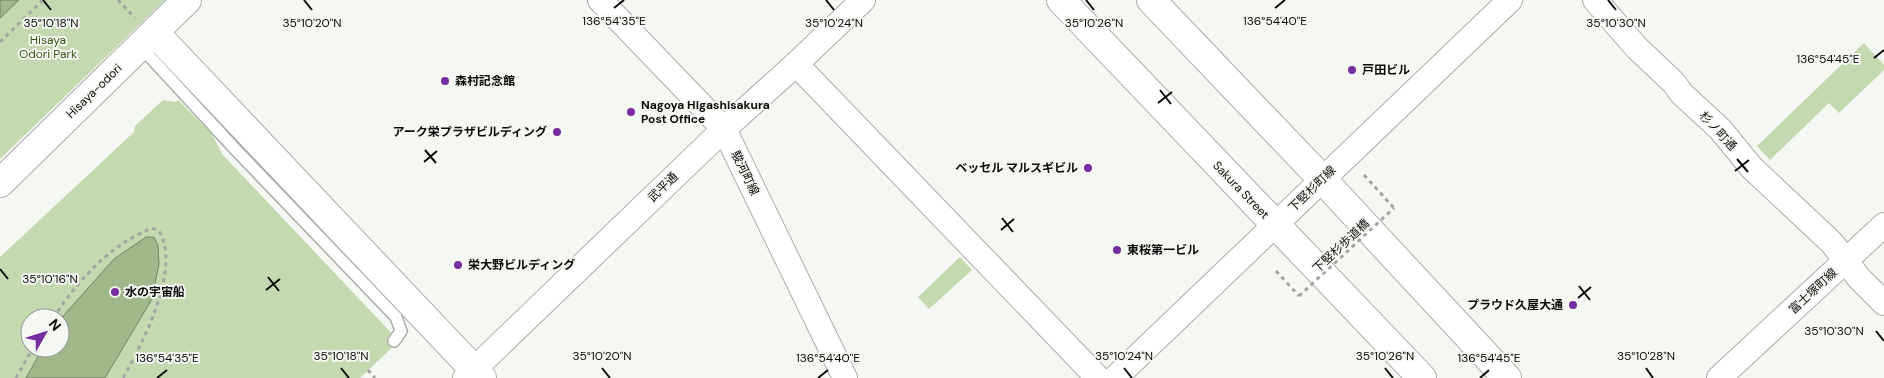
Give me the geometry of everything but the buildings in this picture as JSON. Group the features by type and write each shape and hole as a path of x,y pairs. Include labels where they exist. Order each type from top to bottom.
{"main road":[{"name":"Hisaya-odori","path":"0,183 144,32 187,0"},
{"name":"Sakura Street","path":"1060,0 1422,378"},
{"path":"1151,0 1508,378"},
{"path":"144,32 474,375"}],"street":[{"name":"駿河町線","path":"600,0 724,129 845,378"},
{"name":"武平通","path":"474,375 724,129 863,0"},
{"name":"下竪杉町線","path":"1115,378 1510,0"},
{"name":"杉ノ町通","path":"1595,0 1637,48 1720,129 1752,168 1817,229 1859,278 1884,303"},
{"path":"796,64 1098,378"},
{"name":"富士塚町線","path":"1719,378 1884,225"}],"lane":[{"path":"144,32 235,149 396,317 401,331 394,342"}],"path":[{"path":"0,42 43,0"},
{"path":"118,0 144,32"},
{"name":"下竪杉歩道橋","path":"1276,271 1299,296 1394,208 1364,175"},
{"path":"60,308 75,287 111,251 140,233 152,228 159,231 163,237 165,256 164,275 159,300 146,334 123,378"},
{"path":"16,378 27,358"},
{"path":"368,370 375,378"}],"green space":[{"name":"Hisaya Odori Park","path":"0,0 165,0 0,159"},
{"path":"1864,43 1884,65 1884,70 1839,113 1829,103 1770,160 1757,146"},
{"path":"163,100 176,102 178,100 212,134 222,154 399,341 360,378 0,378 0,257 134,132 135,126"},
{"path":"960,257 972,270 929,309 918,297"}],"shaded area":[{"path":"0,0 19,0 0,18"},
{"path":"146,237 154,237 158,245 159,264 152,299 105,378 26,378 37,358 70,358 70,308 114,259"}],"place":[{"name":"戸田ビル","path":"1352,70"},
{"name":"森村記念館","path":"445,81"},
{"name":"Nagoya Higashisakura Post Office","path":"631,112"},
{"name":"アーク栄プラザビルディング","path":"557,132"},
{"name":"ベッセル マルスギビル","path":"1088,168"},
{"name":"東桜第一ビル","path":"1117,250"},
{"name":"栄大野ビルディング","path":"458,265"},
{"name":"水の宇宙船","path":"115,292"},
{"name":"プラウド久屋大通","path":"1573,305"}]}
